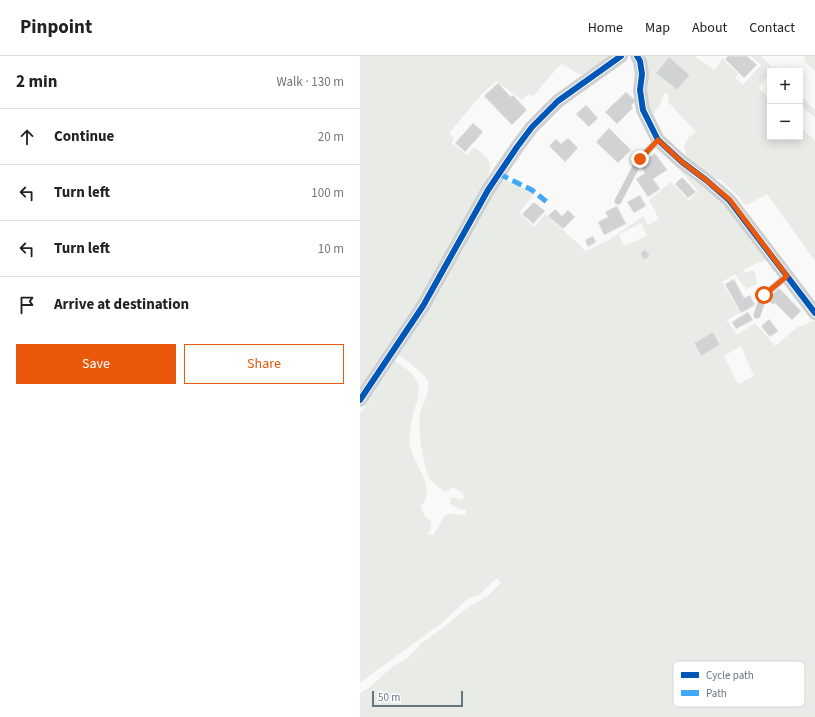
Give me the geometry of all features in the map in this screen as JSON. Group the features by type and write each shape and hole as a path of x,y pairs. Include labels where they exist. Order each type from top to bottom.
{"street":[{"path":"360,400 423,306 488,190 532,127 558,102 621,56"},
{"path":"637,56 640,61 642,74 640,90 643,110 658,140 682,162 730,200 815,314"}],"lane":[{"path":"618,201 640,159 658,140"},
{"path":"758,315 764,295 787,276"}],"shaded area":[{"path":"360,56 611,56 581,75 561,64 533,96 528,94 522,100 496,81 482,94 449,133 454,138 452,143 467,155 474,147 480,151 489,161 490,172 450,251 406,321 360,389"},
{"path":"646,56 694,56 715,70 722,58 738,74 735,78 743,85 761,65 751,56 761,56 773,68 767,68 767,76 758,88 767,96 767,140 803,140 803,130 815,141 815,261 767,194 747,205 744,204 740,198 721,180 711,176 686,157 684,145 689,137 696,132 668,102 669,96 664,92 661,103 654,113 650,114 645,106 648,74"},
{"path":"804,56 815,56 815,71 805,62"},
{"path":"803,98 815,110 815,118 803,107"},
{"path":"677,164 720,197 768,259 743,269 745,273 754,270 757,284 746,289 735,274 722,282 740,313 727,320 737,335 755,323 775,346 799,326 803,326 814,320 815,322 815,717 360,717 360,693 370,687 392,667 407,658 422,643 467,608 488,596 501,583 497,578 479,595 469,598 444,621 360,683 360,414 395,361 407,369 416,379 419,388 411,426 410,446 426,485 427,493 425,500 420,506 425,517 431,522 431,528 427,534 433,535 445,515 465,515 466,510 450,504 450,499 454,497 459,500 464,498 463,493 453,487 445,492 429,477 423,455 419,428 420,414 427,394 428,382 420,371 399,355 427,311 493,193 502,179 535,193 519,213 534,227 545,214 586,251 609,240 643,216 648,225 659,219 649,200 671,182 689,201 698,191 676,166","holes":["641,223 647,236 624,246 619,234","741,346 754,376 738,384 724,356"]}],"building":[{"path":"728,56 747,56 757,65 744,78 725,59"},
{"path":"669,57 690,75 677,90 656,73"},
{"path":"498,83 511,97 513,95 527,110 512,125 484,96"},
{"path":"626,92 636,101 631,106 633,108 617,124 605,112"},
{"path":"586,105 598,118 589,127 576,114"},
{"path":"473,123 483,132 465,152 455,143"},
{"path":"609,128 631,150 618,163 596,142"},
{"path":"568,138 578,148 565,162 549,146 556,139 561,144"},
{"path":"655,153 667,170 653,179 660,189 648,197 636,179 645,173 639,164"},
{"path":"682,177 696,192 688,198 675,184"},
{"path":"640,195 646,206 634,213 627,202"},
{"path":"534,202 545,211 533,224 522,214"},
{"path":"617,206 626,224 604,235 598,222 608,217 605,212"},
{"path":"555,209 562,216 568,210 575,217 563,229 548,216"},
{"path":"593,236 596,242 588,247 585,240"},
{"path":"645,249 650,256 644,260 640,254"},
{"path":"734,279 744,298 750,295 755,305 741,313 725,284"},
{"path":"779,288 801,311 792,320 775,303 773,305 767,299"},
{"path":"748,312 753,320 736,329 732,322"},
{"path":"769,319 778,331 770,337 761,326"},
{"path":"713,332 720,345 701,356 694,343"}],"marked path":[{"path":"499,174 532,190 548,203"}],"cycle path":[{"path":"360,400 423,306 488,190 532,127 558,101 621,56"},
{"path":"637,56 640,61 642,74 640,90 643,110 658,140 682,162 729,200 815,313"}],"route":[{"path":"640,159 658,140 682,162 730,200 787,276 764,295"}]}
